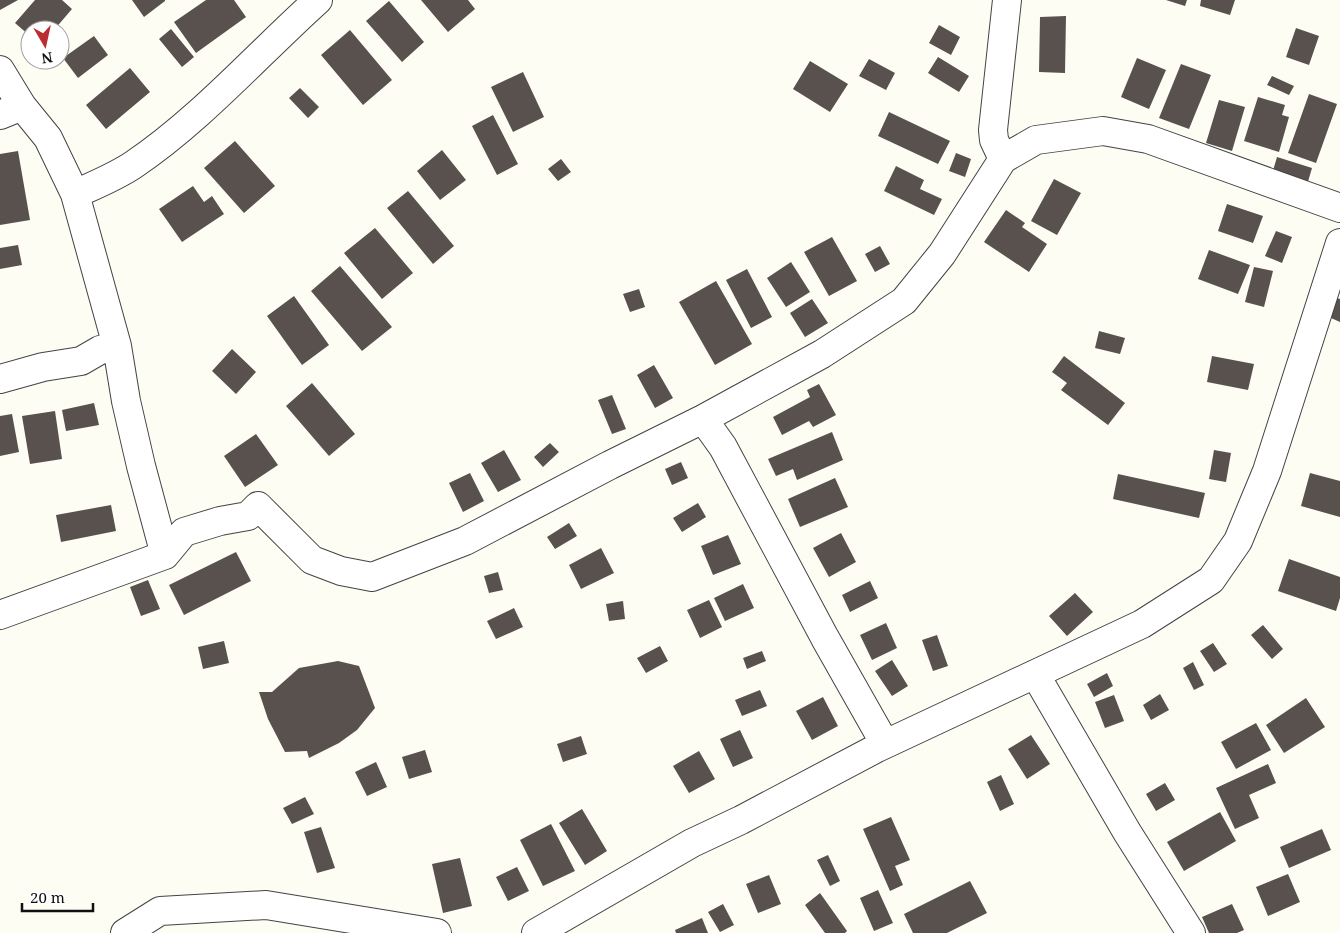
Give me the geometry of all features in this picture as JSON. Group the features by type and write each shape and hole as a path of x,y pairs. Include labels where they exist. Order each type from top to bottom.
{"street":[{"path":"1003,159 994,140 993,130 1007,0"},
{"path":"75,194 117,174 164,143 306,4"},
{"path":"0,70 11,111 48,138 75,194 117,346 126,401 141,466 165,554"},
{"path":"0,615 165,554 184,532 220,521 248,516 258,506 312,560 341,572 372,577 465,540 703,419 822,354 904,301 942,254 1003,159 1036,140 1102,131 1148,139 1340,208"},
{"path":"531,933 536,933 561,920 602,894 692,843 741,820 885,744 1142,624 1210,580 1238,541 1267,471 1340,243"},
{"path":"0,379 43,366 81,361 100,350 117,346"},
{"path":"703,419 723,447 825,638 885,744"},
{"path":"1035,674 1127,832 1191,933"},
{"path":"125,933 160,912 266,905 437,933"}],"building":[{"path":"0,0 18,0 0,10"},
{"path":"35,0 62,0 72,9 63,20 20,20 20,27 15,23"},
{"path":"132,0 165,0 165,1 144,17"},
{"path":"206,0 234,0 246,17 196,53 174,22"},
{"path":"421,0 468,0 475,9 448,32"},
{"path":"1166,0 1187,0 1185,6"},
{"path":"1201,0 1235,0 1230,15 1200,6"},
{"path":"389,1 424,42 402,62 366,21"},
{"path":"1066,16 1065,73 1039,72 1040,17"},
{"path":"939,25 960,37 951,55 929,43"},
{"path":"1296,28 1319,36 1309,65 1286,57"},
{"path":"171,29 194,57 182,67 159,39"},
{"path":"350,30 392,80 363,105 321,55"},
{"path":"94,36 108,55 78,78 70,67 70,53"},
{"path":"938,57 969,76 959,92 928,73"},
{"path":"1137,58 1166,70 1149,109 1121,97"},
{"path":"869,59 895,73 886,90 859,76"},
{"path":"810,61 848,84 830,112 793,89"},
{"path":"1181,64 1211,75 1189,129 1159,118"},
{"path":"130,68 150,92 106,129 86,105"},
{"path":"523,72 544,117 513,132 491,87"},
{"path":"1272,76 1294,86 1289,95 1267,85"},
{"path":"300,88 319,107 308,118 289,98"},
{"path":"1309,94 1337,104 1316,163 1288,153"},
{"path":"1258,97 1285,105 1282,115 1289,117 1279,152 1244,141"},
{"path":"1219,100 1245,107 1232,151 1206,143"},
{"path":"889,112 950,141 938,164 878,136"},
{"path":"493,115 518,164 497,175 472,126"},
{"path":"235,141 275,186 244,213 204,168"},
{"path":"442,150 466,180 440,200 417,171"},
{"path":"18,151 30,220 0,225 0,154"},
{"path":"956,153 971,159 965,177 949,171"},
{"path":"1277,157 1312,168 1307,185 1272,174"},
{"path":"561,159 571,172 558,181 548,169"},
{"path":"896,166 924,180 920,189 942,199 934,215 884,191"},
{"path":"1054,179 1081,193 1057,235 1031,221"},
{"path":"193,186 204,202 212,196 224,214 182,242 159,209"},
{"path":"408,191 454,246 433,264 387,208"},
{"path":"1227,204 1263,216 1253,243 1218,231"},
{"path":"1006,210 1025,223 1022,227 1047,244 1029,272 984,242"},
{"path":"375,228 413,273 382,299 344,253"},
{"path":"1276,231 1292,237 1282,263 1265,256"},
{"path":"832,237 857,281 829,296 804,252"},
{"path":"18,245 22,265 0,269 0,248"},
{"path":"880,246 890,264 875,272 865,254"},
{"path":"1209,250 1250,265 1238,294 1198,279"},
{"path":"791,262 810,292 786,307 767,278"},
{"path":"340,266 392,327 362,351 311,291"},
{"path":"1254,267 1273,271 1264,307 1245,302"},
{"path":"747,269 772,317 751,328 726,280"},
{"path":"716,281 752,344 715,365 679,302"},
{"path":"639,289 645,307 630,312 623,294"},
{"path":"294,296 329,345 302,365 267,316"},
{"path":"1337,298 1340,299 1340,322 1331,318"},
{"path":"812,299 828,323 805,337 790,313"},
{"path":"1099,331 1125,338 1120,354 1095,348"},
{"path":"232,349 256,372 236,394 212,371"},
{"path":"1064,356 1125,403 1108,425 1061,390 1067,383 1052,372"},
{"path":"1212,356 1254,364 1248,390 1207,382"},
{"path":"654,365 673,398 655,408 637,375"},
{"path":"312,383 355,434 329,456 286,406"},
{"path":"819,384 836,415 813,427 809,421 782,435 773,417 810,397 807,390"},
{"path":"612,395 626,429 612,434 598,400"},
{"path":"94,403 99,425 66,431 62,410"},
{"path":"55,411 62,459 30,464 22,416"},
{"path":"12,414 19,452 0,456 0,416"},
{"path":"832,432 843,460 797,480 793,469 776,476 768,459"},
{"path":"256,434 278,465 245,487 224,456"},
{"path":"550,443 559,452 543,467 534,457"},
{"path":"504,450 521,480 498,492 481,463"},
{"path":"1214,450 1231,453 1226,482 1209,479"},
{"path":"681,462 688,478 672,485 665,469"},
{"path":"470,473 484,501 463,512 449,483"},
{"path":"1310,473 1340,481 1340,517 1301,506"},
{"path":"1118,474 1205,493 1199,518 1113,499"},
{"path":"835,478 848,507 800,527 788,499"},
{"path":"698,503 706,517 682,532 673,518"},
{"path":"111,505 116,531 61,542 56,515"},
{"path":"569,523 577,536 555,549 547,537"},
{"path":"841,533 856,562 829,577 813,548"},
{"path":"728,535 741,564 713,575 701,546"},
{"path":"601,548 614,573 581,589 569,565"},
{"path":"236,552 251,581 184,615 169,585"},
{"path":"1289,559 1340,577 1340,598 1336,611 1278,591"},
{"path":"498,572 503,590 489,593 484,576"},
{"path":"148,580 160,609 141,616 130,587"},
{"path":"870,581 878,598 850,612 842,595"},
{"path":"743,584 754,608 725,621 714,598"},
{"path":"1075,593 1093,612 1067,636 1049,616"},
{"path":"709,600 722,627 700,638 687,610"},
{"path":"623,601 625,619 609,621 606,604"},
{"path":"514,608 523,627 496,639 487,621"},
{"path":"886,623 897,648 872,660 860,635"},
{"path":"1263,625 1283,649 1272,659 1251,635"},
{"path":"937,635 948,666 933,671 922,640"},
{"path":"224,641 229,663 203,669 198,647"},
{"path":"1213,643 1227,664 1214,672 1200,651"},
{"path":"660,646 668,661 646,673 637,658"},
{"path":"762,651 766,661 747,669 743,658"},
{"path":"892,660 908,686 892,696 875,671"},
{"path":"338,661 359,666 375,708 357,730 339,743 309,758 307,751 285,752 268,719 259,692 272,692 299,668"},
{"path":"1193,662 1204,685 1194,690 1183,668"},
{"path":"1107,673 1113,686 1094,697 1087,684"},
{"path":"760,690 767,706 742,716 735,700"},
{"path":"1160,694 1169,710 1151,720 1143,705"},
{"path":"1114,695 1124,721 1105,728 1095,702"},
{"path":"823,697 838,726 812,740 796,711"},
{"path":"1306,698 1325,727 1284,753 1266,725"},
{"path":"1256,723 1271,750 1236,769 1221,742"},
{"path":"740,730 753,758 733,767 720,739"},
{"path":"1031,735 1050,764 1027,779 1008,749"},
{"path":"581,736 587,754 563,762 557,744"},
{"path":"425,750 432,772 409,779 402,757"},
{"path":"699,751 715,779 689,793 673,766"},
{"path":"376,762 387,787 367,796 355,772"},
{"path":"1268,764 1276,783 1249,795 1259,818 1235,829 1216,788"},
{"path":"1001,775 1014,804 1000,811 987,782"},
{"path":"1165,783 1175,800 1156,811 1146,794"},
{"path":"305,797 314,814 292,824 283,808"},
{"path":"582,809 607,851 585,865 559,823"},
{"path":"1220,812 1236,841 1184,871 1167,842"},
{"path":"891,817 910,860 895,866 903,885 890,891 863,829"},
{"path":"551,824 575,871 543,886 520,840"},
{"path":"321,827 335,868 317,873 304,832"},
{"path":"1322,829 1331,850 1289,868 1280,847"},
{"path":"828,855 840,881 830,886 817,860"},
{"path":"460,858 472,906 443,913 432,864"},
{"path":"517,867 529,891 508,901 496,877"},
{"path":"1288,874 1300,902 1268,916 1256,887"},
{"path":"769,875 781,904 758,913 746,884"},
{"path":"970,881 987,913 947,933 913,933 904,914"},
{"path":"878,890 893,923 874,931 860,898"},
{"path":"820,893 847,931 845,933 825,933 805,905"},
{"path":"723,904 734,925 720,932 708,912"},
{"path":"1232,904 1244,930 1237,933 1209,933 1202,917"},
{"path":"702,918 708,933 676,933 675,930"}]}
